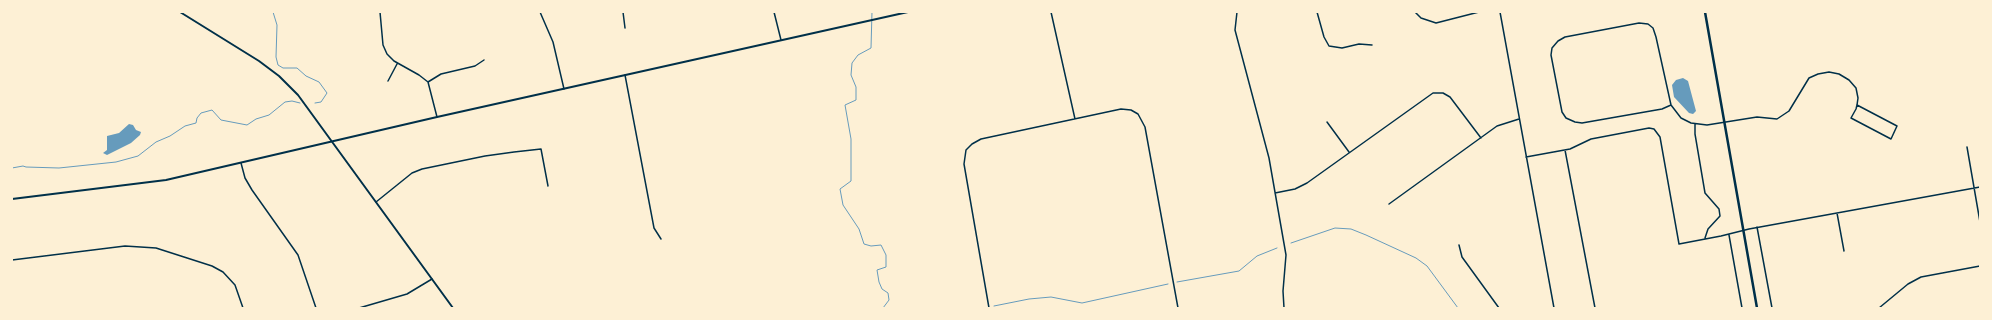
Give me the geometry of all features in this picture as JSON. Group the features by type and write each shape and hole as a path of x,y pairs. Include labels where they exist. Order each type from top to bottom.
{"main road":[{"path":"1705,12 1757,308"}],"street":[{"path":"180,12 259,61 279,76 300,97 453,308"},
{"path":"380,12 385,49 390,58 397,64 419,75 428,82 437,117"},
{"path":"540,12 553,42 564,89"},
{"path":"623,12 625,28"},
{"path":"774,12 781,40"},
{"path":"12,199 166,180 437,117 908,12"},
{"path":"1051,12 1075,119"},
{"path":"1237,12 1235,30 1261,126 1286,255 1283,291 1284,308"},
{"path":"1317,12 1324,37 1329,46 1337,48 1359,44 1372,45"},
{"path":"1415,12 1421,18 1436,23 1477,12"},
{"path":"1500,12 1554,308"},
{"path":"1671,105 1662,109 1582,123 1566,118 1562,112 1551,55 1552,48 1558,41 1565,37 1639,23 1648,24 1653,28 1656,37 1671,105 1681,118 1695,124 1707,125 1757,118 1771,120 1784,116 1795,104 1809,78 1818,74 1829,72 1839,74 1852,83 1856,88 1858,98 1857,105 1851,118 1891,139 1897,126 1857,105"},
{"path":"428,82 442,74 475,66 484,60"},
{"path":"388,80 397,64"},
{"path":"625,76 654,228 661,239"},
{"path":"1275,193 1301,186 1424,98 1438,92 1450,97 1481,138"},
{"path":"989,308 964,164 964,153 972,144 981,139 1122,109 1134,112 1141,118 1145,127 1178,308"},
{"path":"1389,204 1503,123 1519,119"},
{"path":"1327,122 1349,152"},
{"path":"1695,124 1694,134 1705,194 1719,209 1720,216 1708,229 1705,239"},
{"path":"1526,157 1565,150 1591,139 1649,128 1654,129 1660,137 1679,244 1743,230 1980,187"},
{"path":"1967,147 1980,222"},
{"path":"376,202 412,173 422,169 485,156 514,152 541,150 548,186"},
{"path":"1565,150 1595,308"},
{"path":"240,163 245,178 252,190 298,255 305,271 316,308"},
{"path":"1837,213 1844,251"},
{"path":"1757,228 1772,308"},
{"path":"1729,234 1742,308"},
{"path":"1459,245 1462,257 1499,308"},
{"path":"12,260 125,246 156,248 212,266 223,272 235,285 243,308"},
{"path":"1879,308 1908,284 1921,277 1980,266"},
{"path":"359,308 407,294 432,279"}],"water":[{"path":"1683,78 1688,81 1696,111 1693,114 1689,113 1674,97 1672,85 1676,80"},
{"path":"129,124 133,125 136,130 141,132 140,135 131,143 107,155 103,153 107,150 107,136 119,133"}],"waterway":[{"path":"273,12 277,25 276,57 278,65 283,68 297,68 306,76 319,82 327,93 321,102 315,103"},
{"path":"872,12 871,48 858,55 852,63 851,75 856,87 856,100 845,105 851,139 851,181 840,189 843,205 859,229 864,244 871,246 881,245 886,255 886,267 877,270 882,289 888,293 889,300 883,308"},
{"path":"12,168 23,166 59,168 116,162 138,156 156,142 170,136 185,126 196,123 197,118 201,113 212,110 221,120 247,125 256,119 269,115 285,102 292,101 300,103"},
{"path":"1291,243 1335,228 1351,229 1416,258 1427,266 1458,308"},
{"path":"1177,282 1239,271 1257,256 1277,248"},
{"path":"994,306 1029,299 1051,297 1082,303 1168,284"}]}
